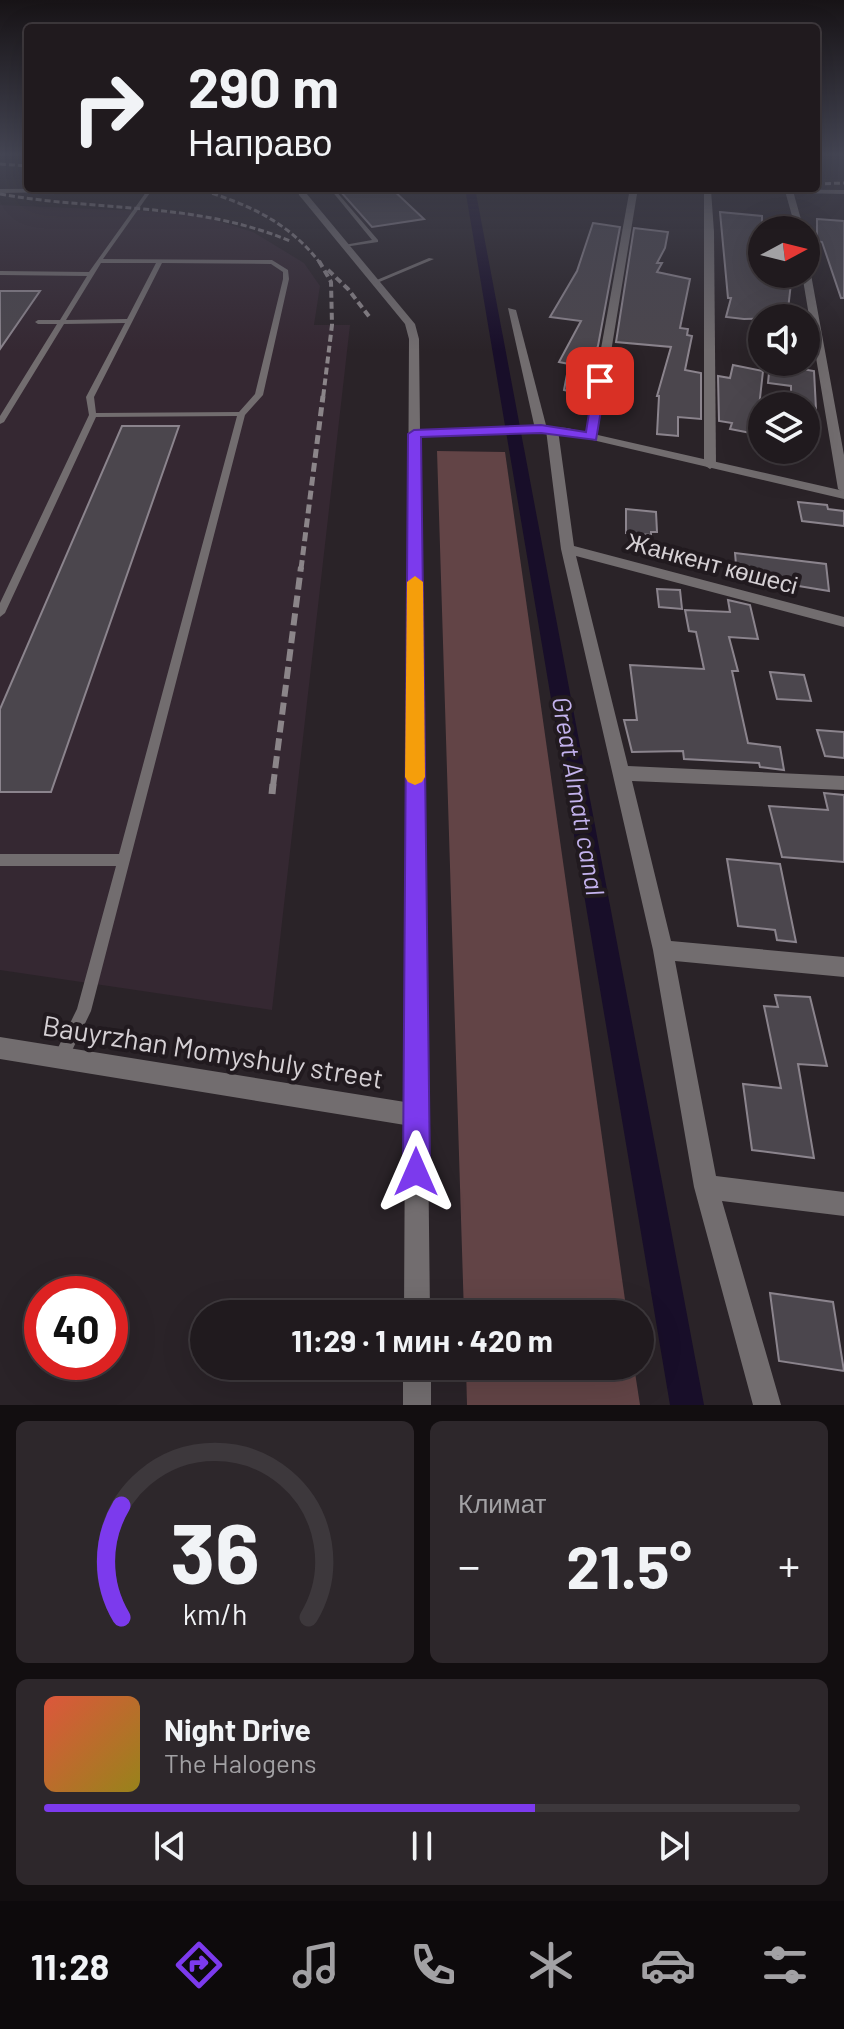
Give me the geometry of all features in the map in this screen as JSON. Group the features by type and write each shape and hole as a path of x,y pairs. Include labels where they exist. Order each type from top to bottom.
{"street":[{"path":"325,221 410,324 415,355 417,1300"},
{"path":"591,437 628,221"},
{"path":"709,221 710,465"},
{"path":"414,434 547,429 844,492 809,288"},
{"path":"511,310 547,429 568,549 663,950 706,1187 767,1405"},
{"name":"Жанкент көшесі","path":"568,549 844,622"},
{"path":"623,773 844,783"},
{"path":"663,950 844,967"},
{"name":"Bauyrzhan Momyshuly street","path":"0,1048 416,1115"},
{"path":"706,1187 844,1204"},
{"path":"417,1380 417,1405"}],"lane":[{"path":"0,422 99,261 127,221"},
{"path":"346,246 376,241 358,221"},
{"path":"375,282 431,259"},
{"path":"61,1058 84,1011 241,414 259,395 286,271 272,262 99,261"},
{"path":"0,613 93,415 90,397 160,261"},
{"path":"0,273 91,274"},
{"path":"38,322 129,321"},
{"path":"93,415 241,414"},
{"path":"0,860 124,860"}],"shaded area":[{"path":"0,221 216,221 253,232 304,263 320,286 314,325 350,325 272,1010 0,970"},
{"path":"437,451 505,452 625,1300 464,1300"},
{"path":"466,1380 636,1380 640,1405 467,1405"}],"building":[{"path":"366,221 414,221 372,227"},
{"path":"721,221 748,221 748,288 790,288 789,304 748,304 748,319 726,317 731,298 728,298"},
{"path":"820,221 844,221 844,298 841,298 822,242"},
{"path":"593,223 620,227 598,346 587,370 594,370 592,384 585,395 564,390 569,364 559,362 581,321 550,317 577,271"},
{"path":"634,228 668,232 665,248 657,263 662,263 657,272 690,279 680,328 688,329 687,335 692,336 685,370 701,373 701,419 678,417 678,436 657,434 657,396 671,347 616,342"},
{"path":"0,291 40,291 0,349"},
{"path":"733,365 748,368 748,376 762,376 761,392 748,392 748,432 730,429 732,423 719,421 718,376 730,378"},
{"path":"769,376 814,376 815,392 791,392 791,386 768,383"},
{"path":"122,426 179,426 51,792 0,792 0,709"},
{"path":"798,502 827,505 828,509 844,511 844,526 802,521"},
{"path":"626,509 656,512 657,532 651,532 651,535 626,533"},
{"path":"735,553 826,564 829,591 737,576"},
{"path":"657,589 680,590 682,609 659,607"},
{"path":"728,600 750,605 758,639 729,637 738,671 732,671 748,743 780,747 784,770 760,767 759,763 684,759 683,751 632,752 624,720 637,720 630,665 704,669 696,632 689,631 685,610 730,612"},
{"path":"770,672 804,675 811,701 777,699"},
{"path":"817,730 844,732 844,758 825,756"},
{"path":"824,793 844,795 844,862 782,857 769,806 828,810"},
{"path":"727,859 780,864 796,942 777,940 775,930 738,926"},
{"path":"775,995 810,997 827,1066 798,1064 814,1158 752,1150 743,1084 781,1088 764,1006 778,1007"},
{"path":"770,1293 833,1302 844,1371 779,1361"}],"waterway":[{"name":"Great Almatı canal","path":"476,221 687,1405"}],"railway":[{"path":"224,221 290,241"},
{"path":"273,221 294,235 320,263"},
{"path":"319,261 331,282 332,325 323,398"},
{"path":"328,270 348,289 371,319"},
{"path":"301,569 323,396"},
{"path":"273,786 301,567"},
{"path":"272,794 273,784"}],"slow traffic":[{"path":"415,582 415,777"}],"route":[{"path":"416,1172 414,434 541,429 591,437 600,381"}]}
